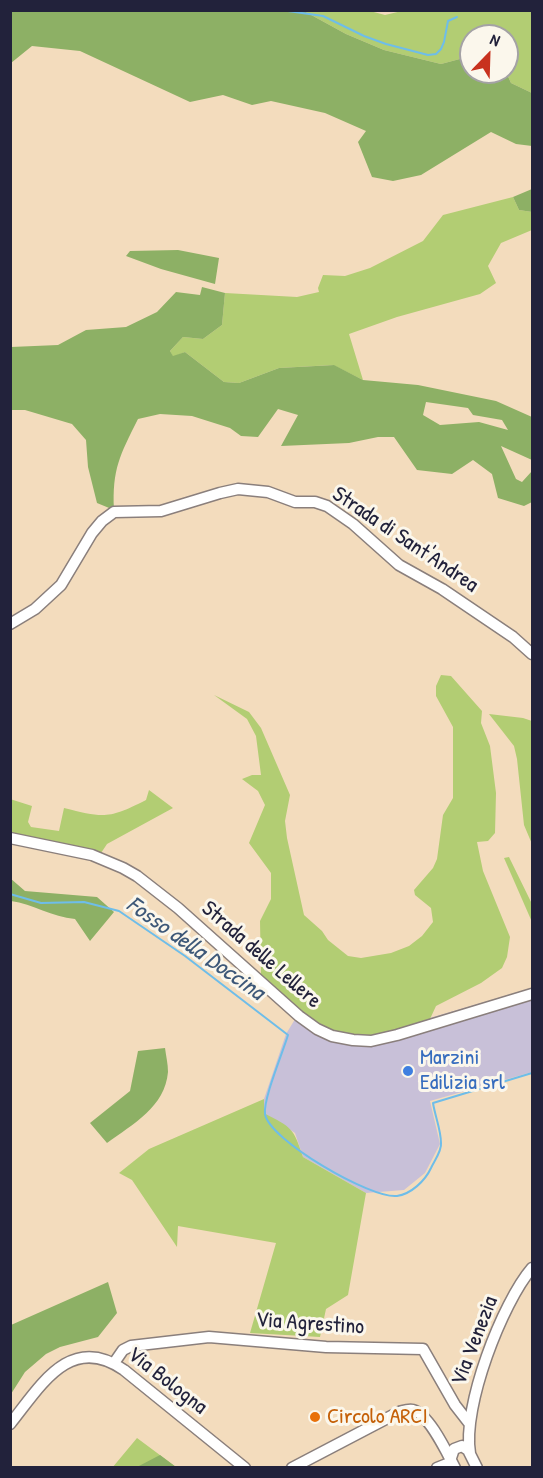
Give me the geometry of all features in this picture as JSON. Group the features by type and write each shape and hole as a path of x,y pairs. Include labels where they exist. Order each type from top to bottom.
{"street":[{"name":"Strada di Sant'Andrea","path":"10,624 35,609 61,585 92,533 114,512 161,511 238,489 268,492 295,502 315,502 327,506 353,524 399,565 442,589 513,637 532,654"},
{"name":"Strada delle Lellere","path":"10,838 92,855 137,876 178,908 299,1016 317,1029 338,1038 362,1041 387,1038 532,994"},
{"name":"Via Venezia","path":"470,1453 469,1429 478,1385 503,1316 517,1288 532,1268"},
{"name":"Via Agrestino","path":"114,1364 123,1350 131,1346 202,1337 326,1347 423,1349 469,1429"},
{"name":"Via Bologna","path":"10,1424 52,1373 65,1363 78,1358 91,1357 114,1364 245,1467"},
{"path":"292,1467 406,1410 420,1414 446,1443 465,1447 477,1467"},
{"name":"Via Venezia","path":"452,1462 452,1452 458,1447 469,1429"},
{"path":"437,1435 452,1462 437,1467"}],"shaded area":[{"path":"532,988 532,1072 430,1101 440,1144 425,1173 404,1190 366,1193 303,1157 295,1133 264,1113 264,1099 286,1034 300,1011 327,1028 372,1035"}],"green space":[{"path":"11,10 304,11 346,34 384,50 441,64 459,59 459,84 513,84 532,93 532,146 516,144 491,132 421,175 393,181 372,177 358,142 366,131 325,113 271,101 252,105 223,95 190,102 80,51 32,46 11,63"},
{"path":"406,10 532,11 532,93 513,84 519,84 519,24 459,24 459,59 441,64 384,50 346,34 304,11 370,11 385,15"},
{"path":"532,189 532,212 519,210 513,197"},
{"path":"513,197 519,210 532,212 532,230 501,243 488,266 496,283 480,294 397,317 349,334 363,380 333,365 279,368 239,383 224,382 185,352 173,357 170,351 183,337 203,339 222,325 225,293 297,297 319,292 318,288 323,275 345,276 370,268 423,241 443,215"},
{"path":"178,250 219,258 215,284 161,269 126,256 130,251"},
{"path":"202,287 225,293 222,325 203,339 183,337 170,351 173,356 185,352 224,382 239,383 279,368 334,365 363,380 418,385 496,401 532,417 532,460 501,446 516,479 522,482 532,471 532,502 524,506 498,498 492,474 473,460 452,474 417,470 394,437 378,437 349,443 281,446 298,415 278,409 258,437 241,436 230,428 192,416 160,414 138,419 118,463 114,484 114,510 97,503 88,467 86,440 72,424 25,410 11,410 11,347 58,345 86,330 126,327 157,312 176,292 200,295","holes":["426,402 468,408 473,415 502,420 508,430 479,422 440,425 423,415"]},
{"path":"441,675 451,676 482,711 481,723 490,746 496,793 495,833 488,841 477,842 483,871 510,937 507,957 502,968 481,983 436,1006 430,1019 379,1034 356,1036 340,1033 325,1027 297,1008 261,976 260,921 271,899 271,873 249,843 265,805 258,791 242,779 252,775 261,775 256,736 247,719 214,695 249,712 261,728 290,795 285,821 304,915 322,931 328,940 348,956 361,958 391,953 409,946 422,936 433,922 431,908 415,895 414,890 433,868 437,859 443,815 453,798 453,727 436,696 436,686"},
{"path":"489,714 532,721 532,844 524,825 514,746"},
{"path":"149,790 173,808 107,844 101,853 11,833 10,799 32,806 28,822 31,827 59,831 64,808 88,814 114,814 146,800"},
{"path":"509,857 532,904 532,922 504,858"},
{"path":"10,878 25,891 97,897 114,912 90,941 75,919 11,901"},
{"path":"165,1048 168,1072 161,1095 146,1114 107,1143 90,1123 130,1091 138,1051"},
{"path":"264,1099 264,1113 290,1129 303,1157 366,1193 348,1295 326,1309 320,1337 250,1333 276,1243 178,1226 177,1247 132,1180 119,1173 149,1149"},
{"path":"108,1282 117,1313 98,1337 60,1347 46,1354 25,1372 11,1394 11,1325"},
{"path":"137,1438 176,1467 112,1468"},
{"path":"160,1455 176,1467 137,1467"}],"waterway":[{"path":"281,10 323,16 364,36 428,55 436,54 441,49 448,21 457,17"},
{"name":"Fosso della Doccina","path":"10,894 41,903 84,902 119,911 185,956 288,1035 270,1087 265,1114 271,1125 302,1152 323,1166 366,1188 397,1196 412,1190 425,1178 441,1146 433,1103 532,1073"}],"place":[{"name":"Marzini Edilizia srl","path":"408,1071"},
{"name":"Circolo ARCI","path":"315,1417"}]}
